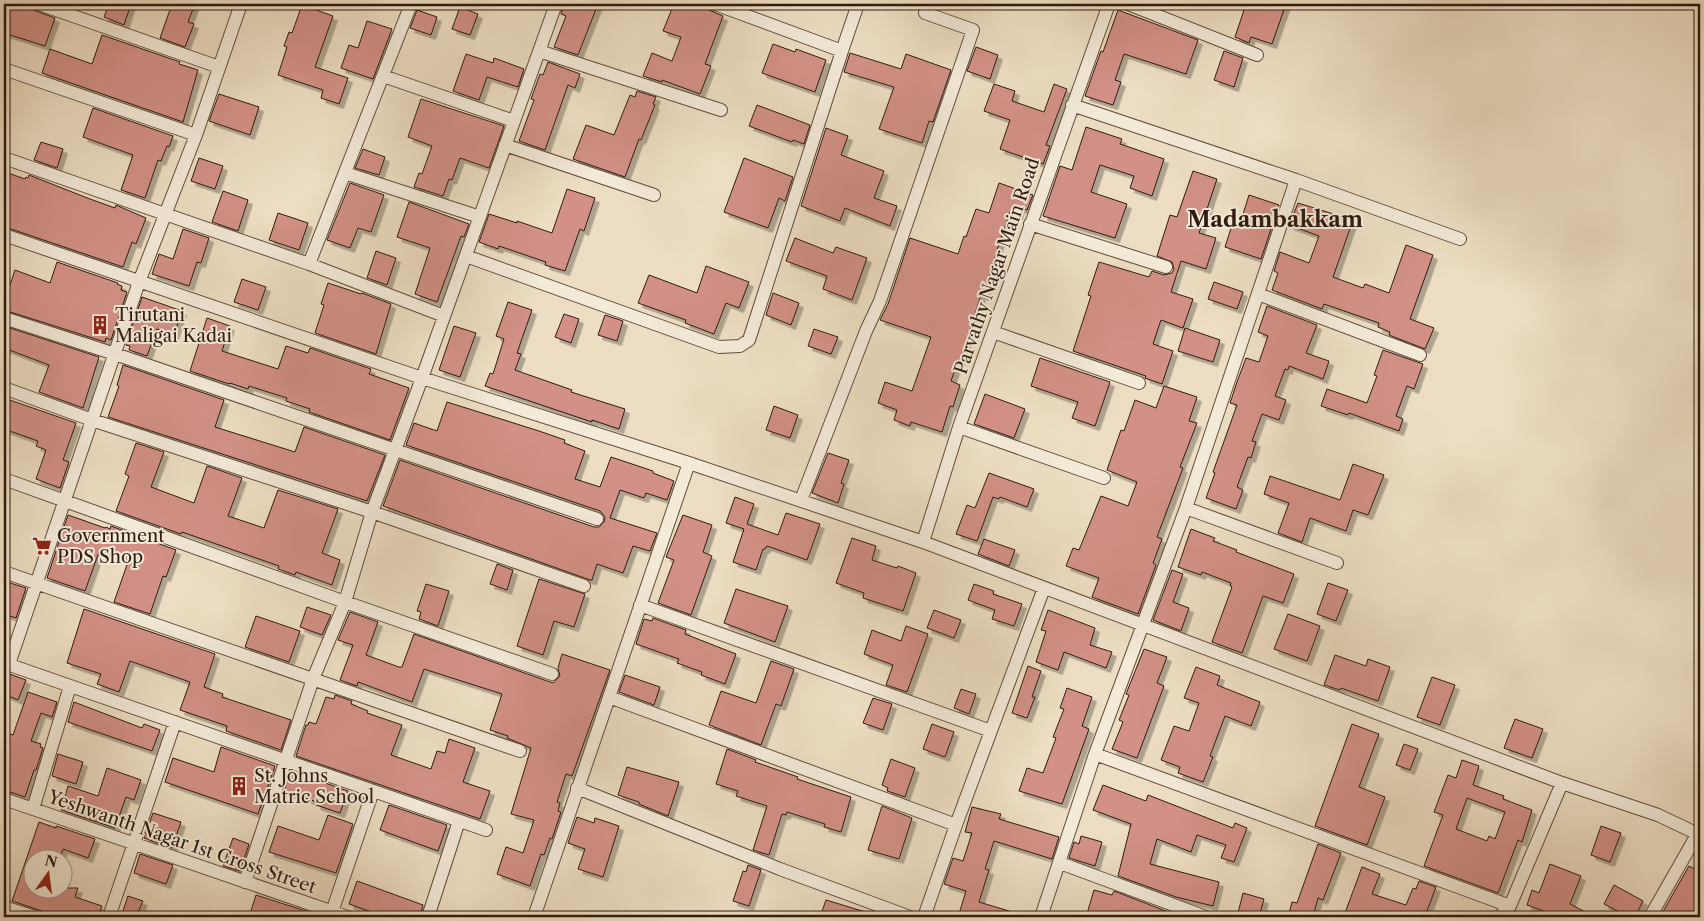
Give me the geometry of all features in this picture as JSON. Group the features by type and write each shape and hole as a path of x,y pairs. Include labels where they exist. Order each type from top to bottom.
{"street":[{"path":"39,4 219,67"},
{"path":"241,4 196,135 164,213 139,282 37,583 6,663 486,830"},
{"path":"309,264 411,4"},
{"path":"245,882 313,679 345,602 372,512 556,4"},
{"path":"715,4 745,9 842,51"},
{"path":"466,256 719,347 740,346 749,340 858,4"},
{"name":"Parvathy Nagar Main Road","path":"923,542 959,427 1109,4"},
{"path":"1128,4 1257,55"},
{"path":"801,500 866,331 880,300 973,30 925,13"},
{"path":"539,51 722,110"},
{"path":"4,69 196,135"},
{"path":"383,76 514,121"},
{"path":"1072,105 1296,180 1460,240"},
{"path":"505,146 654,195"},
{"path":"4,158 309,264 444,316"},
{"path":"345,173 480,218"},
{"path":"1041,917 1095,754 1186,508 1296,180"},
{"path":"1030,224 1166,267"},
{"path":"4,235 422,378 689,463 923,542 1562,783 1658,815 1699,834 1650,917"},
{"path":"1258,294 1420,355"},
{"path":"4,318 396,449 597,519"},
{"path":"993,332 1139,383"},
{"path":"4,388 92,420 372,512 584,586"},
{"path":"959,427 1104,478"},
{"path":"537,916 577,788 689,463"},
{"path":"4,479 345,602 552,674"},
{"path":"1186,508 1336,563"},
{"path":"4,572 520,751"},
{"path":"924,917 1044,588"},
{"path":"640,605 991,731"},
{"path":"33,809 70,686"},
{"path":"609,697 956,825"},
{"path":"109,917 175,722"},
{"path":"1095,754 1510,906"},
{"path":"1499,917 1510,906 1562,783"},
{"path":"577,788 780,869 910,917"},
{"path":"332,912 373,791"},
{"name":"Yeshwanth Nagar 1st Cross Street","path":"4,799 348,917"},
{"path":"428,917 460,821"},
{"path":"1060,863 1206,917"},
{"path":"4,907 35,917"}],"building":[{"path":"15,4 31,4 36,11 55,18 45,46 4,33 4,7 14,10"},
{"path":"109,4 131,4 124,25 104,17"},
{"path":"172,4 195,4 188,22 194,24 185,47 160,38"},
{"path":"564,4 598,4 578,55 554,47 566,16 561,14"},
{"path":"679,4 707,4 709,10 723,16 705,64 711,66 700,94 662,80 662,82 643,76 652,53 672,61 681,37 663,31 673,6 678,8"},
{"path":"1246,4 1286,4 1272,44 1251,37 1249,43 1235,37"},
{"path":"302,5 333,16 315,67 348,78 339,104 321,98 323,90 278,75 287,47 284,46 289,32 292,33"},
{"path":"460,7 478,14 470,35 452,29"},
{"path":"417,10 437,17 431,35 410,28"},
{"path":"1118,10 1198,40 1186,74 1124,54 1115,80 1121,82 1113,105 1085,96"},
{"path":"367,21 392,29 373,79 341,68 349,45 358,48"},
{"path":"102,35 198,70 183,122 42,73 50,49 92,64"},
{"path":"773,44 795,52 796,49 826,60 815,92 762,73"},
{"path":"976,47 998,55 990,79 967,71"},
{"path":"1224,51 1243,58 1234,87 1214,80"},
{"path":"850,53 901,69 906,54 951,70 933,122 929,121 922,143 879,129 894,87 844,72"},
{"path":"466,54 493,63 494,58 524,69 518,87 487,77 479,100 453,91"},
{"path":"548,62 580,74 575,88 568,85 545,150 519,141 534,100 531,99 540,74 543,75"},
{"path":"994,84 1015,91 1012,101 1044,112 1054,84 1067,89 1046,145 1050,146 1043,164 1000,149 1010,120 984,111"},
{"path":"637,91 656,97 653,104 655,105 641,140 639,139 625,177 573,159 586,125 614,135 630,95 635,97"},
{"path":"219,94 259,107 250,135 209,121"},
{"path":"421,99 504,126 489,168 460,158 452,180 449,179 443,196 414,187 419,173 422,174 432,146 408,137"},
{"path":"757,105 810,125 804,144 793,140 792,142 749,126"},
{"path":"93,108 173,136 161,161 158,160 145,198 121,190 133,155 83,137"},
{"path":"1086,127 1122,139 1120,144 1164,159 1152,196 1130,188 1134,176 1100,165 1091,192 1127,204 1115,238 1043,216 1060,166 1072,170"},
{"path":"826,128 848,136 841,155 884,171 874,198 897,206 890,226 845,208 840,221 801,206"},
{"path":"41,142 63,149 57,168 34,160"},
{"path":"363,149 385,157 379,175 355,168"},
{"path":"199,158 223,166 215,189 191,181"},
{"path":"744,158 793,177 785,201 779,198 768,228 724,212"},
{"path":"1193,171 1217,179 1199,233 1216,238 1206,269 1181,261 1171,292 1193,299 1183,328 1161,320 1153,344 1173,351 1162,384 1145,378 1146,376 1073,351 1091,296 1088,295 1099,262 1149,277 1152,271 1164,275 1172,273 1174,269 1172,262 1157,256 1170,215 1177,217"},
{"path":"8,173 25,179 29,175 115,208 116,205 146,218 136,244 132,242 123,267 8,228 4,224 4,184"},
{"path":"350,183 384,195 371,232 358,228 350,248 327,240"},
{"path":"999,183 1033,195 1027,210 1020,208 1018,215 1010,212 984,296 981,295 960,362 958,361 951,381 960,385 953,407 950,406 942,432 911,422 910,426 894,420 897,410 878,403 885,382 912,391 931,337 880,320 888,304 910,238 958,254 976,209 989,213"},
{"path":"567,189 595,198 584,231 580,229 565,271 545,265 546,262 499,246 498,249 479,242 489,214 552,233"},
{"path":"223,191 248,200 238,231 212,222"},
{"path":"1249,195 1279,205 1261,259 1225,247 1233,222 1240,224"},
{"path":"409,202 469,224 464,237 461,236 437,302 415,294 430,248 397,237"},
{"path":"1298,203 1353,220 1333,277 1363,288 1365,284 1389,293 1406,245 1433,255 1410,319 1434,328 1425,349 1389,335 1390,332 1378,327 1379,323 1324,304 1322,309 1272,290 1278,273 1274,271 1280,252 1309,263 1319,236 1289,225"},
{"path":"278,213 308,223 299,250 269,240"},
{"path":"183,229 209,238 201,263 197,262 189,286 152,274 159,254 173,259"},
{"path":"795,238 833,253 836,247 867,258 852,300 823,289 827,276 786,261"},
{"path":"376,251 396,258 387,285 367,278"},
{"path":"57,262 118,283 122,286 121,290 127,292 111,340 106,338 105,342 4,310 4,303 15,270 50,283"},
{"path":"706,266 749,282 739,308 726,303 714,334 685,323 686,320 638,303 649,275 697,293"},
{"path":"242,279 266,287 258,310 234,302"},
{"path":"1214,282 1243,292 1237,309 1208,299"},
{"path":"328,283 391,304 376,354 315,333 324,305 321,304"},
{"path":"773,293 799,303 791,325 766,315"},
{"path":"142,297 182,311 174,335 157,329 147,356 129,350 130,346 126,345"},
{"path":"508,302 532,310 517,353 521,354 515,370 572,390 571,392 625,409 619,429 592,420 592,422 485,386 490,373 493,374 504,339 496,336"},
{"path":"1267,306 1317,325 1306,353 1329,361 1323,379 1289,366 1288,370 1285,369 1275,396 1286,400 1279,420 1262,414 1252,441 1256,442 1251,458 1248,457 1237,487 1243,490 1236,509 1206,498 1215,473 1213,472 1237,405 1230,403 1246,358 1259,362 1268,336 1258,332"},
{"path":"564,314 579,319 571,343 555,337"},
{"path":"605,315 623,321 617,341 598,335"},
{"path":"207,318 230,326 222,351 278,369 286,346 308,353 310,348 371,369 369,374 409,388 390,440 309,412 310,409 286,401 287,398 249,386 248,389 229,384 190,371"},
{"path":"4,326 99,357 83,408 39,392 49,365 4,348"},
{"path":"454,326 476,333 460,377 439,370"},
{"path":"1185,328 1220,340 1213,362 1178,351"},
{"path":"814,329 838,337 831,354 808,346"},
{"path":"1383,350 1423,364 1414,389 1407,386 1396,416 1403,419 1399,431 1349,413 1348,415 1321,406 1327,389 1367,403 1377,376 1374,375"},
{"path":"1040,358 1110,382 1095,426 1072,418 1078,402 1031,386"},
{"path":"123,365 224,400 215,427 295,452 304,427 385,455 367,501 108,417 119,386 117,385"},
{"path":"1164,386 1197,397 1189,421 1197,423 1180,467 1183,468 1157,537 1162,539 1153,563 1156,565 1138,614 1092,597 1099,578 1066,566 1073,548 1079,550 1101,496 1128,506 1137,482 1107,470 1121,430 1124,431 1135,400 1156,408"},
{"path":"985,394 1025,409 1014,438 974,424"},
{"path":"4,398 76,423 63,460 69,462 60,488 36,479 46,450 36,446 38,441 4,429"},
{"path":"447,402 565,440 564,443 585,451 575,479 600,487 611,457 653,471 653,473 674,481 667,500 646,493 644,498 620,490 610,518 657,533 650,551 633,546 623,573 597,564 592,580 590,580 383,506 400,460 594,527 599,527 604,522 605,517 600,511 406,445 414,423 437,431"},
{"path":"774,406 798,415 790,438 766,430"},
{"path":"136,443 164,452 151,487 194,503 207,466 242,478 228,516 264,528 278,490 338,509 322,553 340,560 332,585 296,572 295,575 278,569 279,566 116,511 129,476 125,474"},
{"path":"828,453 849,460 841,483 844,484 838,503 812,493"},
{"path":"1353,464 1384,475 1368,515 1353,510 1346,531 1310,518 1302,542 1278,533 1289,503 1264,494 1270,476 1340,500"},
{"path":"989,473 1034,489 1027,507 1000,497 999,499 993,497 977,541 956,534 967,505 975,508"},
{"path":"735,497 754,504 747,524 778,535 786,513 820,524 807,560 767,546 763,549 756,570 733,562 744,529 726,523"},
{"path":"68,515 105,528 110,529 111,526 176,550 166,577 163,576 150,614 114,602 128,562 99,552 85,591 47,578"},
{"path":"683,515 712,525 703,552 712,556 691,615 658,603 674,560 666,557"},
{"path":"1191,529 1215,538 1213,541 1237,550 1236,552 1294,574 1283,603 1263,596 1242,653 1212,642 1232,587 1230,586 1231,583 1202,572 1201,575 1178,567"},
{"path":"852,538 876,546 872,560 897,568 898,566 916,573 903,611 863,598 864,593 836,583"},
{"path":"984,539 1015,550 1009,566 978,554"},
{"path":"497,564 513,570 507,590 490,584"},
{"path":"1172,570 1183,574 1173,602 1189,608 1181,631 1153,620"},
{"path":"539,579 585,594 574,627 554,621 543,655 517,646"},
{"path":"4,581 26,588 16,618 4,614"},
{"path":"1328,583 1348,590 1336,621 1317,614"},
{"path":"426,584 449,591 438,626 419,619 421,612 417,611"},
{"path":"974,584 994,591 993,594 1022,604 1014,626 992,619 995,610 968,600"},
{"path":"736,589 788,606 775,642 724,623"},
{"path":"307,607 331,615 322,635 300,627"},
{"path":"84,609 215,654 204,687 223,694 222,697 291,720 281,750 226,731 227,726 180,710 190,682 130,661 119,692 97,684 101,674 67,663"},
{"path":"934,610 961,620 954,638 927,628"},
{"path":"1048,610 1095,628 1090,645 1112,652 1106,668 1064,652 1058,670 1036,662 1046,631 1041,630"},
{"path":"350,612 378,622 366,655 399,667 402,667 414,634 553,683 560,676 558,668 562,654 610,670 572,776 566,774 557,802 560,803 558,811 561,812 552,839 550,838 544,855 541,854 530,886 497,874 506,847 523,853 534,820 511,814 531,748 507,738 508,736 490,730 502,694 424,669 412,702 358,682 357,686 340,680 353,645 338,640"},
{"path":"1288,614 1320,626 1307,661 1274,649"},
{"path":"256,616 300,631 289,662 245,647"},
{"path":"653,618 686,630 685,634 736,654 725,684 701,675 702,672 677,663 679,659 636,644 644,619 652,621"},
{"path":"906,626 928,634 907,692 886,685 893,665 864,654 872,630 901,641"},
{"path":"1144,649 1167,657 1157,683 1164,686 1137,758 1112,749 1123,722 1119,720 1129,695 1126,694"},
{"path":"1335,655 1366,666 1368,659 1390,667 1378,701 1341,688 1340,690 1324,685"},
{"path":"771,661 794,669 781,706 776,704 761,745 709,725 721,691 756,703"},
{"path":"1028,666 1041,671 1032,697 1035,697 1027,718 1012,713"},
{"path":"1196,667 1220,676 1217,685 1260,702 1251,726 1225,716 1210,756 1213,757 1203,782 1178,773 1180,767 1161,760 1174,726 1189,731 1199,703 1184,698"},
{"path":"4,672 26,680 18,700 4,694"},
{"path":"625,675 660,687 654,705 619,692"},
{"path":"1432,677 1455,685 1440,725 1417,717"},
{"path":"1067,688 1092,697 1082,726 1089,729 1062,804 1019,791 1027,768 1043,773 1056,738 1053,737 1064,709 1060,708"},
{"path":"961,689 976,694 969,714 954,708"},
{"path":"28,692 57,702 52,717 41,713 31,741 41,744 40,747 43,748 25,797 4,790 4,732 13,735"},
{"path":"335,695 352,701 351,704 368,711 367,713 402,725 391,755 431,769 437,751 445,753 449,739 475,748 463,782 490,791 480,819 296,756 306,725 309,722 316,724 326,697 334,699"},
{"path":"873,698 892,704 883,730 863,723"},
{"path":"74,702 142,728 144,724 160,730 152,751 68,722"},
{"path":"1515,719 1543,729 1532,758 1504,748"},
{"path":"932,724 954,732 945,757 923,749"},
{"path":"1352,724 1379,734 1359,787 1385,797 1367,845 1315,826"},
{"path":"1404,744 1418,749 1410,770 1396,765"},
{"name":"St. Johns Matric School","path":"221,747 275,766 258,814 165,782 173,758 214,772"},
{"path":"727,749 756,760 755,762 798,777 797,779 851,797 841,832 824,827 825,824 787,812 786,815 782,814 769,855 753,850 767,806 736,796 738,791 716,784"},
{"path":"58,754 83,762 76,784 52,776"},
{"path":"891,759 915,768 905,797 887,791 888,788 882,785"},
{"path":"1462,760 1479,766 1473,785 1504,796 1503,799 1532,810 1522,842 1518,840 1498,893 1424,866 1443,815 1434,812 1448,775 1456,778","holes":["1467,798 1505,812 1495,839 1489,836 1487,841 1456,829"]},
{"path":"627,767 679,782 668,816 639,804 639,802 618,795"},
{"path":"107,768 141,780 134,800 126,797 115,828 61,810 68,786 98,796"},
{"path":"291,771 348,791 340,813 316,805 317,802 284,791"},
{"path":"1103,785 1146,801 1148,795 1233,828 1235,823 1247,828 1234,862 1221,858 1226,845 1197,835 1191,852 1157,839 1150,864 1219,882 1213,906 1176,897 1118,876 1131,824 1093,810"},
{"path":"389,805 447,825 438,851 380,830"},
{"path":"882,806 912,818 899,859 868,850"},
{"path":"972,807 1001,814 999,819 1059,837 1052,859 994,841 985,869 989,870 979,902 1019,914 1018,917 958,917 966,891 944,884 953,858 963,861 972,833 965,832"},
{"path":"153,813 181,822 172,848 144,838"},
{"path":"328,815 353,824 336,873 269,852 278,826 319,840"},
{"path":"577,817 594,823 595,818 619,826 603,877 578,869 585,849 568,843"},
{"path":"39,822 95,839 88,858 72,852 72,848 30,848"},
{"path":"1601,826 1621,833 1610,862 1591,855"},
{"path":"1081,836 1102,842 1095,866 1069,858 1074,842 1079,844"},
{"path":"233,838 249,844 240,871 223,866"},
{"path":"1318,844 1341,853 1323,900 1318,898 1313,917 1288,917 1292,902 1297,903"},
{"path":"140,854 173,865 166,884 134,873"},
{"path":"1550,864 1581,876 1570,904 1595,917 1560,917 1527,905 1532,890 1539,893"},
{"path":"748,865 761,870 749,906 733,901 743,871 746,872"},
{"path":"1689,866 1700,872 1700,917 1666,917 1661,915"},
{"path":"1362,867 1380,874 1372,894 1406,905 1413,888 1416,889 1419,881 1436,887 1427,911 1437,915 1437,917 1357,917 1345,913"},
{"path":"22,872 22,898 72,898 72,888 78,888 75,897 102,906 98,917 60,917 12,901"},
{"path":"357,881 423,905 420,917 386,917 349,904"},
{"path":"1614,885 1643,901 1635,917 1629,917 1604,904"},
{"path":"1094,890 1112,895 1114,891 1171,913 1170,917 1086,917"},
{"path":"1243,893 1264,899 1259,917 1237,917"},
{"path":"256,895 284,904 324,917 249,917"},
{"path":"128,896 143,901 136,917 121,917"},
{"path":"826,900 869,913 868,917 820,917"}],"place":[{"name":"Tirutani Maligai Kadai","path":"100,325"},
{"name":"Government PDS Shop","path":"42,546"},
{"name":"St. Johns Matric School","path":"239,786"}],"district":[{"name":"Madambakkam","path":"1275,219"}]}
